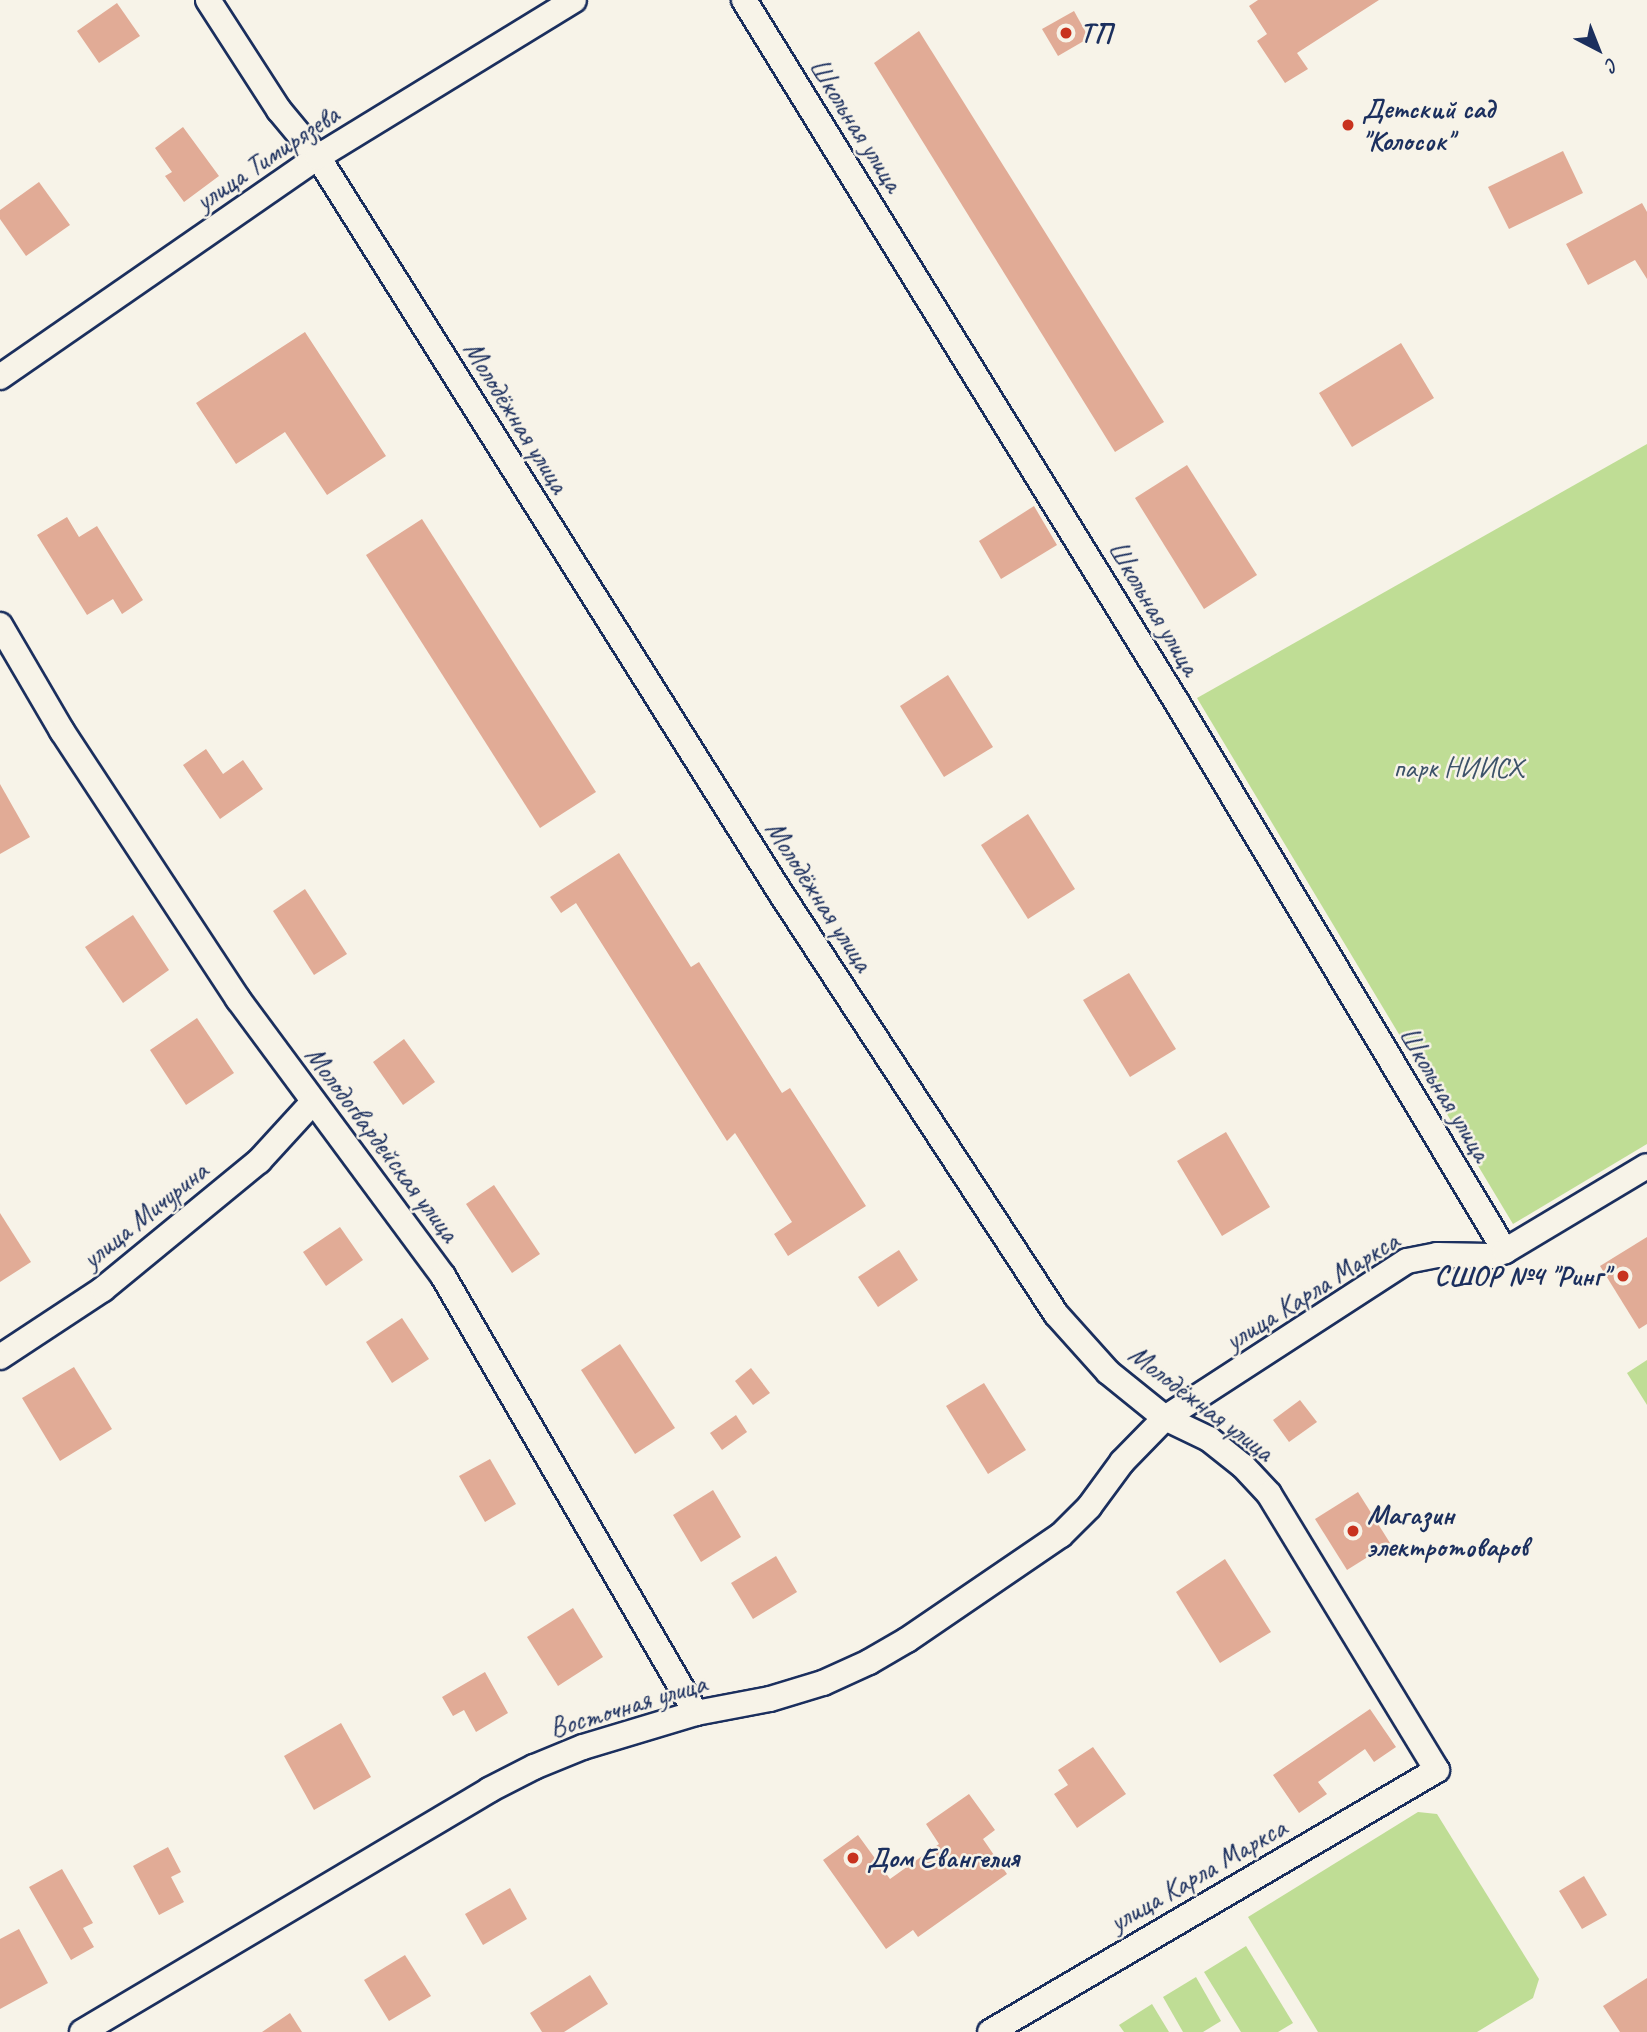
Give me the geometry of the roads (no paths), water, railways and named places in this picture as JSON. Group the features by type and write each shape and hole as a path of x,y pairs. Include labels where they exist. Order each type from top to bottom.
{"street":[{"name":"Молодёжная улица","path":"208,0 279,110 318,157 778,889 1056,1314 1108,1372 1165,1418 1209,1439 1243,1466 1269,1494 1437,1770"},
{"name":"улица Тимирязева","path":"0,377 318,157 574,0"},
{"name":"Школьная улица","path":"744,0 1178,704 1504,1251"},
{"name":"Молодогвардейская улица","path":"0,625 62,731 223,975 443,1276 696,1713"},
{"name":"улица Мичурина","path":"0,1357 103,1289 259,1161 313,1101"},
{"name":"улица Карла Маркса","path":"1165,1418 1407,1261 1437,1255 1490,1256 1504,1251 1647,1166"},
{"name":"Восточная улица","path":"98,2028 489,1790 583,1747 696,1713 770,1699 823,1683 907,1640 1061,1535 1089,1507 1122,1462 1165,1418"},
{"name":"улица Карла Маркса","path":"990,2032 1437,1770"}],"place":[{"name":"ТП","path":"1066,33"},
{"name":"Детский сад \"Колосок\"","path":"1348,125"},
{"name":"СШОР №4 \"Ринг\"","path":"1623,1276"},
{"name":"Магазин электротоваров","path":"1353,1531"},
{"name":"Дом Евангелия","path":"853,1858"}],"park label":[{"name":"парк НИИСХ","path":"1458,768"}]}
